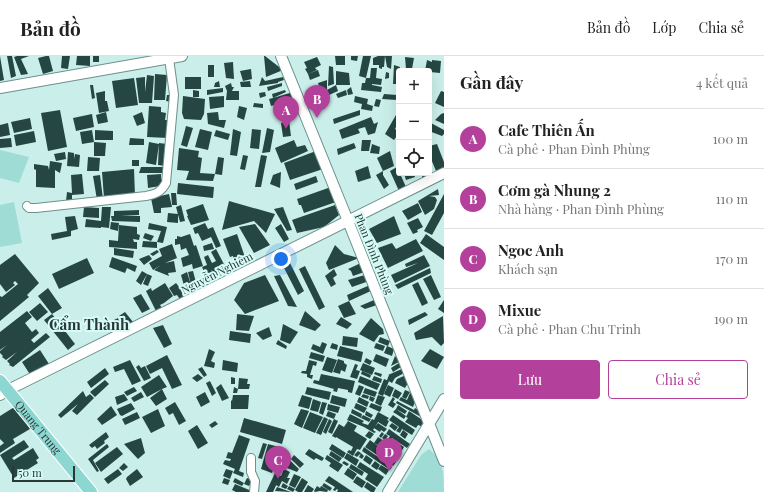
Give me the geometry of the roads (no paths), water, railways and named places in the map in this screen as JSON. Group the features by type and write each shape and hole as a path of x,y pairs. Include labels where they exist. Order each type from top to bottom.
{"main road":[{"name":"Quang Trung","path":"3,389 91,492"}],"street":[{"path":"0,88 182,56"},
{"name":"Phan Đình Phùng","path":"281,56 444,462"},
{"path":"27,206 29,208 36,208 146,196 159,192 162,189 166,183 174,95 169,58"},
{"name":"Nguyễn Nghiêm","path":"3,389 444,173"},
{"path":"388,492 444,399"},
{"path":"251,458 251,472 255,481 254,492"}],"place":[{"name":"Cơm gà Nhung 2","path":"317,118"},
{"name":"Cafe Thiên Ấn","path":"286,129"},
{"name":"Mixue","path":"389,471"},
{"name":"Ngoc Anh","path":"278,479"}],"district":[{"name":"Cẩm Thành","path":"89,325"}]}
